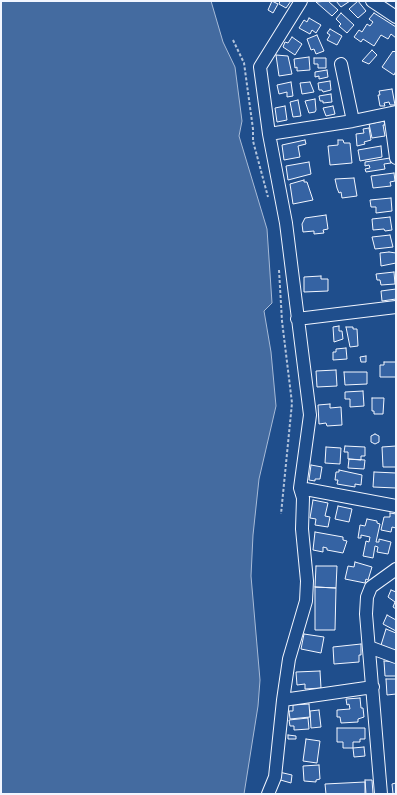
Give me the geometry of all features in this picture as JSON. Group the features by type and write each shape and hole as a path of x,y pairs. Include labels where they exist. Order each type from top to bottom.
{"street":[{"path":"268,794 275,777 289,659 306,601 307,581 302,529 303,498 300,488 310,415 286,223 269,134 260,67 301,1"},
{"path":"372,1 396,17"},
{"path":"341,64 353,121"},
{"path":"269,134 353,121 393,113 396,158"},
{"path":"298,319 396,307"},
{"path":"300,488 396,506"},
{"path":"381,794 369,647 367,597 371,587 386,574 396,569"},
{"path":"369,647 396,657"},
{"path":"283,700 373,687"}],"path":[{"path":"232,40 244,63 253,128 252,141 268,198"},
{"path":"279,266 282,321 292,403 281,514"}],"water":[{"path":"1,1 211,1 223,42 235,67 242,121 239,136 267,229 272,303 264,311 271,352 276,406 259,479 253,535 251,576 260,680 258,706 244,794 1,794"}],"building":[{"path":"272,1 278,4 273,13 268,10"},
{"path":"280,1 291,1 286,8 279,4"},
{"path":"328,1 338,10 332,16 316,2"},
{"path":"336,1 350,1 341,7"},
{"path":"358,1 366,11 358,18 349,9"},
{"path":"341,13 354,25 347,33 339,26 341,24 336,19"},
{"path":"374,13 396,27 396,38 391,34 388,39 381,35 374,46 363,39 361,42 354,37 359,30 362,32 367,24 370,26 373,22 369,19"},
{"path":"309,18 321,25 316,33 312,30 310,34 299,28 304,20 307,22"},
{"path":"330,29 342,36 337,45 327,40 330,35 327,33"},
{"path":"317,35 324,51 316,54 314,49 311,50 307,39"},
{"path":"292,37 302,44 295,55 283,47 285,42 288,43"},
{"path":"372,50 377,55 369,64 362,61"},
{"path":"396,50 396,71 394,75 382,67 393,51 394,52"},
{"path":"276,55 288,56 292,74 279,76"},
{"path":"309,57 310,70 297,71 297,67 295,68 294,59"},
{"path":"314,58 326,58 326,68 318,68 318,64 314,64"},
{"path":"327,70 328,77 319,79 319,76 315,77 315,72"},
{"path":"330,81 331,90 323,92 322,90 319,90 318,83"},
{"path":"291,82 293,96 287,97 287,92 279,94 277,85"},
{"path":"310,82 314,92 302,94 300,83"},
{"path":"392,89 395,105 390,105 389,102 384,103 385,106 380,106 378,95 380,95 379,91"},
{"path":"331,94 332,102 323,103 323,101 320,101 319,96"},
{"path":"315,99 316,110 315,112 309,113 305,101"},
{"path":"298,100 301,116 293,117 290,102"},
{"path":"285,106 287,120 277,122 275,108"},
{"path":"333,106 335,114 326,116 323,108"},
{"path":"384,121 385,125 383,125 385,136 372,138 369,124"},
{"path":"369,128 371,140 364,142 365,144 357,146 356,134 364,133 363,129"},
{"path":"305,140 306,144 298,146 300,157 284,160 282,145"},
{"path":"338,140 343,140 344,143 350,143 352,163 330,165 328,146 338,145"},
{"path":"381,146 382,157 360,161 358,150"},
{"path":"390,158 391,163 384,164 385,169 366,172 365,169 370,168 369,165 365,166 365,162"},
{"path":"309,162 311,174 288,180 286,166"},
{"path":"394,173 395,181 390,182 391,186 373,188 371,176"},
{"path":"354,178 357,196 342,198 341,192 339,193 337,188 335,179"},
{"path":"304,180 304,182 307,182 313,200 293,204 290,184"},
{"path":"391,198 392,211 376,213 376,207 371,207 370,200"},
{"path":"326,215 328,229 323,230 324,233 314,234 314,231 303,232 302,224 305,218"},
{"path":"390,217 392,230 373,230 372,219"},
{"path":"390,235 393,247 375,249 372,237"},
{"path":"380,253 396,253 396,263 381,266"},
{"path":"394,272 395,284 381,285 380,280 377,280 376,274"},
{"path":"321,276 321,279 328,279 328,291 304,292 304,277"},
{"path":"396,289 396,299 382,301 381,291"},
{"path":"339,326 339,331 342,331 343,339 334,342 333,327"},
{"path":"346,327 353,327 353,329 357,329 358,346 350,347"},
{"path":"346,348 347,359 333,360 333,352 336,352 336,349"},
{"path":"366,356 366,362 361,362 360,357"},
{"path":"384,362 396,362 396,377 380,377 380,365 384,365"},
{"path":"336,370 337,386 317,387 316,371"},
{"path":"344,372 367,372 367,384 345,385"},
{"path":"363,391 364,406 350,407 350,399 345,399 345,392"},
{"path":"372,398 384,398 383,414 374,414 374,411 372,411"},
{"path":"330,404 330,408 341,407 342,425 327,426 326,423 319,424 318,405"},
{"path":"375,434 379,436 379,442 375,444 371,442 371,436"},
{"path":"345,446 365,447 365,456 361,456 361,460 348,459 348,452 344,452"},
{"path":"396,446 396,467 383,467 382,447"},
{"path":"326,447 341,448 340,464 325,463"},
{"path":"349,459 365,460 364,469 348,468"},
{"path":"311,465 322,467 320,479 315,479 315,481 309,480"},
{"path":"339,470 362,475 361,485 355,484 355,487 337,484 338,480 335,480 336,472 339,472"},
{"path":"374,472 396,473 396,488 373,487"},
{"path":"313,500 328,503 325,516 330,517 328,527 315,525 316,519 310,518"},
{"path":"338,506 352,509 349,522 335,519"},
{"path":"390,513 396,514 396,528 392,527 391,532 381,530 384,517 390,517"},
{"path":"367,519 377,521 377,523 380,524 376,542 379,542 379,539 391,542 388,554 377,552 378,547 375,546 373,558 363,556 366,541 369,542 370,537 361,535 361,538 358,538 360,525 365,526"},
{"path":"315,532 343,537 343,540 347,541 343,553 327,550 327,548 323,547 323,552 313,550"},
{"path":"355,562 372,567 368,580 366,579 365,583 345,579 348,566 354,567"},
{"path":"316,566 337,566 336,588 315,587"},
{"path":"315,587 336,588 335,630 315,630"},
{"path":"391,590 396,592 396,609 393,607 395,602 388,597"},
{"path":"387,615 396,620 396,631 383,624"},
{"path":"386,629 396,633 396,651 381,645"},
{"path":"304,634 324,637 321,653 301,649"},
{"path":"361,644 361,655 359,655 359,662 334,664 333,647"},
{"path":"384,661 396,662 396,676 385,676"},
{"path":"320,671 321,688 305,689 305,684 297,685 296,672"},
{"path":"386,679 396,679 396,694 387,695"},
{"path":"360,698 364,717 358,719 358,722 341,723 340,717 337,717 337,710 350,709 349,704 347,705 346,699"},
{"path":"309,704 310,717 290,719 289,711 293,711 293,705"},
{"path":"319,710 321,727 311,728 310,711"},
{"path":"308,718 309,729 294,730 294,726 290,726 289,720"},
{"path":"337,728 365,728 365,739 360,739 360,742 353,742 353,748 343,748 343,742 337,742"},
{"path":"288,735 296,736 296,739 288,739"},
{"path":"306,739 320,741 317,763 303,761"},
{"path":"364,747 365,756 354,757 353,748"},
{"path":"319,765 320,779 316,780 316,782 304,781 303,766"},
{"path":"279,772 292,775 291,783 277,779"},
{"path":"365,780 372,780 373,794 366,794"},
{"path":"365,782 365,794 326,794 325,784"},
{"path":"396,783 396,794 393,794 392,784"}]}
